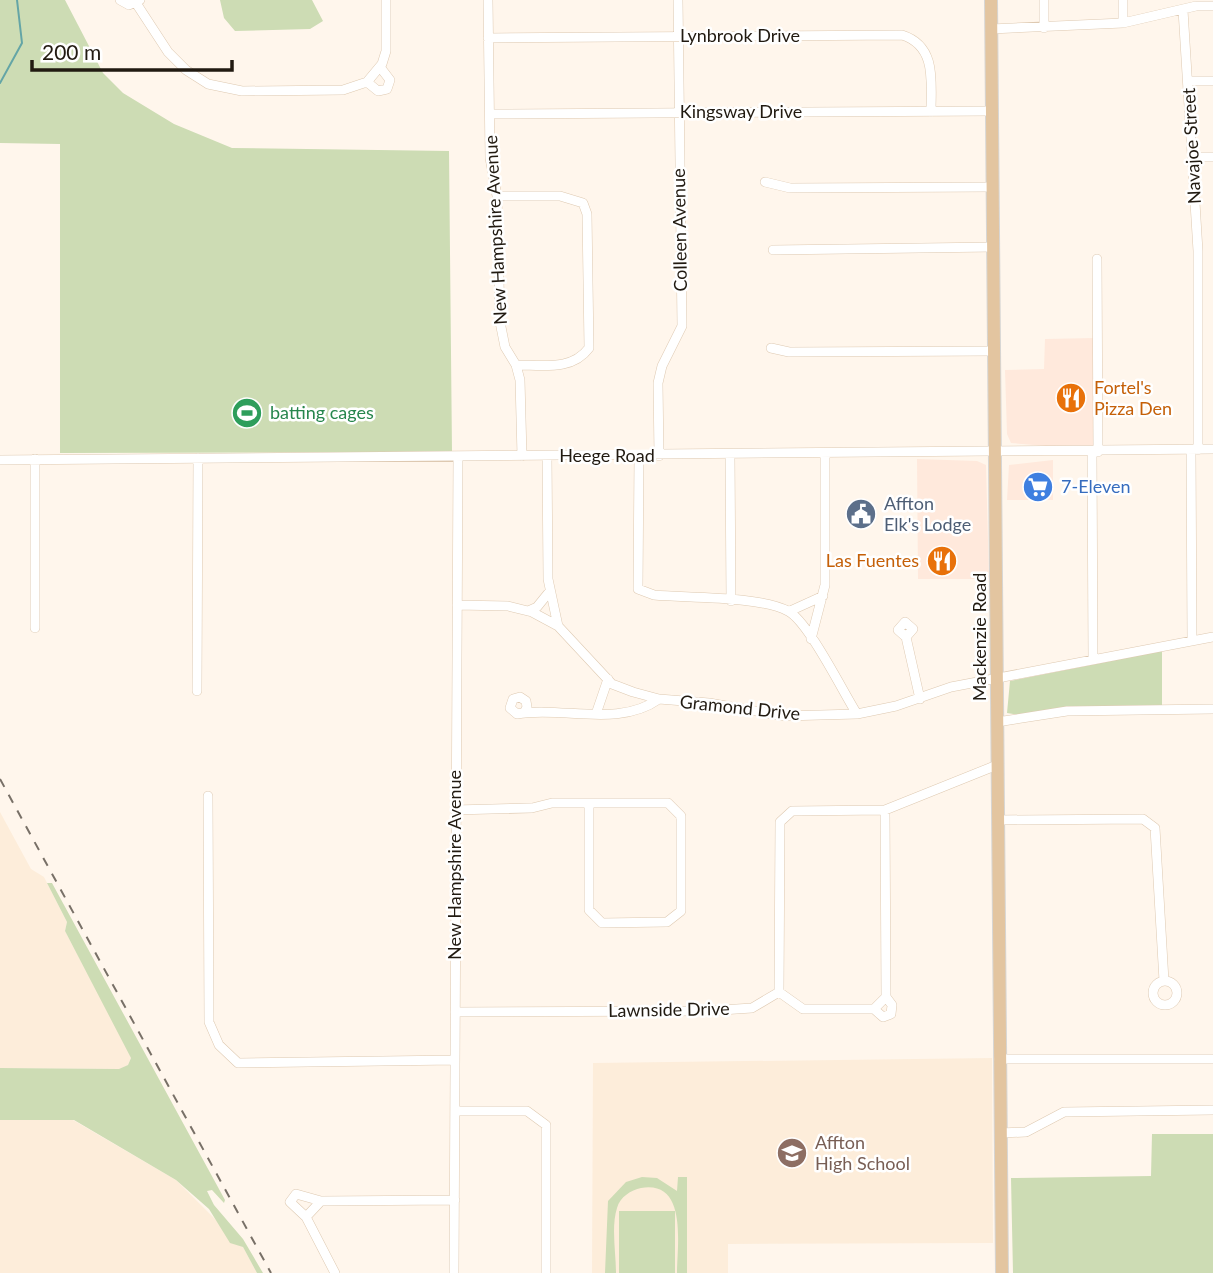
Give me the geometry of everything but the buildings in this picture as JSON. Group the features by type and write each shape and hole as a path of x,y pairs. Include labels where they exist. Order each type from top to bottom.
{"main road":[{"name":"Mackenzie Road","path":"991,0 1002,1273"}],"street":[{"path":"120,0 129,5 138,1 168,52 186,70 208,84 242,91 343,90 367,82 380,68 386,51 386,0"},
{"name":"New Hampshire Avenue","path":"488,0 490,158 497,196 499,323 505,347 516,365 520,380 522,456"},
{"name":"Colleen Avenue","path":"659,456 659,383 662,366 681,326 678,0"},
{"path":"1044,0 1044,28"},
{"path":"1123,0 1123,23"},
{"path":"991,29 1123,23 1213,6"},
{"name":"Navajoe Street","path":"1183,10 1198,251 1192,640"},
{"name":"Lynbrook Drive","path":"488,38 902,35 913,38 931,65 931,112"},
{"path":"367,82 378,91 387,89 390,80 380,68"},
{"path":"1188,80 1213,81"},
{"name":"Kingsway Drive","path":"490,114 992,111"},
{"path":"1192,157 1213,157"},
{"path":"765,182 790,188 993,187"},
{"path":"497,196 571,197 583,203 587,214 589,348 580,360 567,364 516,365"},
{"path":"773,250 994,247"},
{"path":"1093,659 1097,260"},
{"path":"771,348 789,352 995,351"},
{"name":"Heege Road","path":"0,460 1213,449"},
{"path":"811,639 825,585 825,454"},
{"path":"730,455 731,601"},
{"name":"New Hampshire Avenue","path":"454,1273 458,456"},
{"path":"547,456 550,591 558,626"},
{"path":"639,456 638,589 654,595 767,603 790,611 811,639 857,714"},
{"path":"197,691 198,458"},
{"path":"35,459 35,628"},
{"path":"528,611 537,607 550,591"},
{"path":"790,611 823,596"},
{"name":"Gramond Drive","path":"457,605 508,606 528,611 558,626 608,679 633,692 659,699 784,716 857,714 920,699 951,687 1213,637"},
{"path":"906,637 920,699"},
{"path":"596,714 608,679"},
{"path":"524,713 636,712 659,699"},
{"path":"997,722 1067,711 1213,709"},
{"path":"885,810 884,1000 892,1005 891,1014 883,1017 874,1009 803,1009 779,992 780,822 784,816 792,811 885,810 998,765"},
{"path":"208,796 208,1022 219,1045 238,1063 455,1060"},
{"path":"455,810 518,809 552,803 589,803 668,803 675,806 681,816 681,911 674,919 667,922 602,923 589,910 589,803"},
{"path":"998,820 1143,820 1156,828 1164,981"},
{"name":"Lawnside Drive","path":"454,1012 718,1010 752,1007 779,992"},
{"path":"999,1059 1213,1059"},
{"path":"1000,1133 1026,1132 1064,1111 1213,1110"},
{"path":"455,1111 527,1111 546,1125 546,1273"},
{"path":"335,1273 306,1217 290,1205 293,1195 321,1200 455,1200"},
{"path":"306,1217 321,1200"}],"shaded area":[{"path":"1094,338 1093,446 1070,448 1011,443 1007,434 1005,370 1044,369 1045,339"},
{"path":"917,459 977,461 986,465 989,579 918,579"},
{"path":"1053,460 1053,500 1007,500 1009,465"},
{"path":"0,812 31,869 44,877 67,922 65,931 127,1048 131,1058 128,1065 120,1069 0,1068"},
{"name":"Affton High School","path":"992,1058 993,1243 728,1244 728,1273 592,1273 593,1063"},
{"path":"0,1120 73,1120 176,1180 243,1247 257,1273 0,1273"}],"green space":[{"path":"0,0 65,0 103,73 123,93 174,124 232,148 449,151 452,452 60,453 60,144 0,143"},
{"path":"220,0 312,0 323,21 310,29 235,31 224,18"},
{"path":"1162,651 1162,706 1076,706 1020,715 1007,713 1010,681"},
{"path":"47,883 52,883 225,1200 224,1203 212,1190 207,1191 214,1205 243,1239 263,1273 257,1273 243,1247 230,1243 209,1209 176,1180 74,1120 0,1120 0,1068 119,1069 128,1065 131,1058 65,931 67,922"},
{"path":"1152,1134 1213,1134 1213,1273 1013,1273 1011,1178 1151,1176"},
{"path":"642,1177 657,1178 677,1191 678,1177 687,1177 687,1273 677,1273 678,1232 673,1204 666,1194 656,1188 641,1188 633,1190 618,1204 614,1223 616,1273 605,1273 608,1201 626,1182"},
{"path":"619,1211 675,1211 675,1273 619,1273"}],"waterway":[{"path":"0,83 22,43 17,0"}],"railway":[{"path":"0,779 271,1273"}],"place":[{"name":"Fortel's Pizza Den","path":"1071,398"},
{"name":"batting cages","path":"247,413"},
{"name":"7-Eleven","path":"1038,487"},
{"name":"Affton Elk's Lodge","path":"861,514"},
{"name":"Las Fuentes","path":"942,561"},
{"name":"Affton High School","path":"792,1153"}]}
